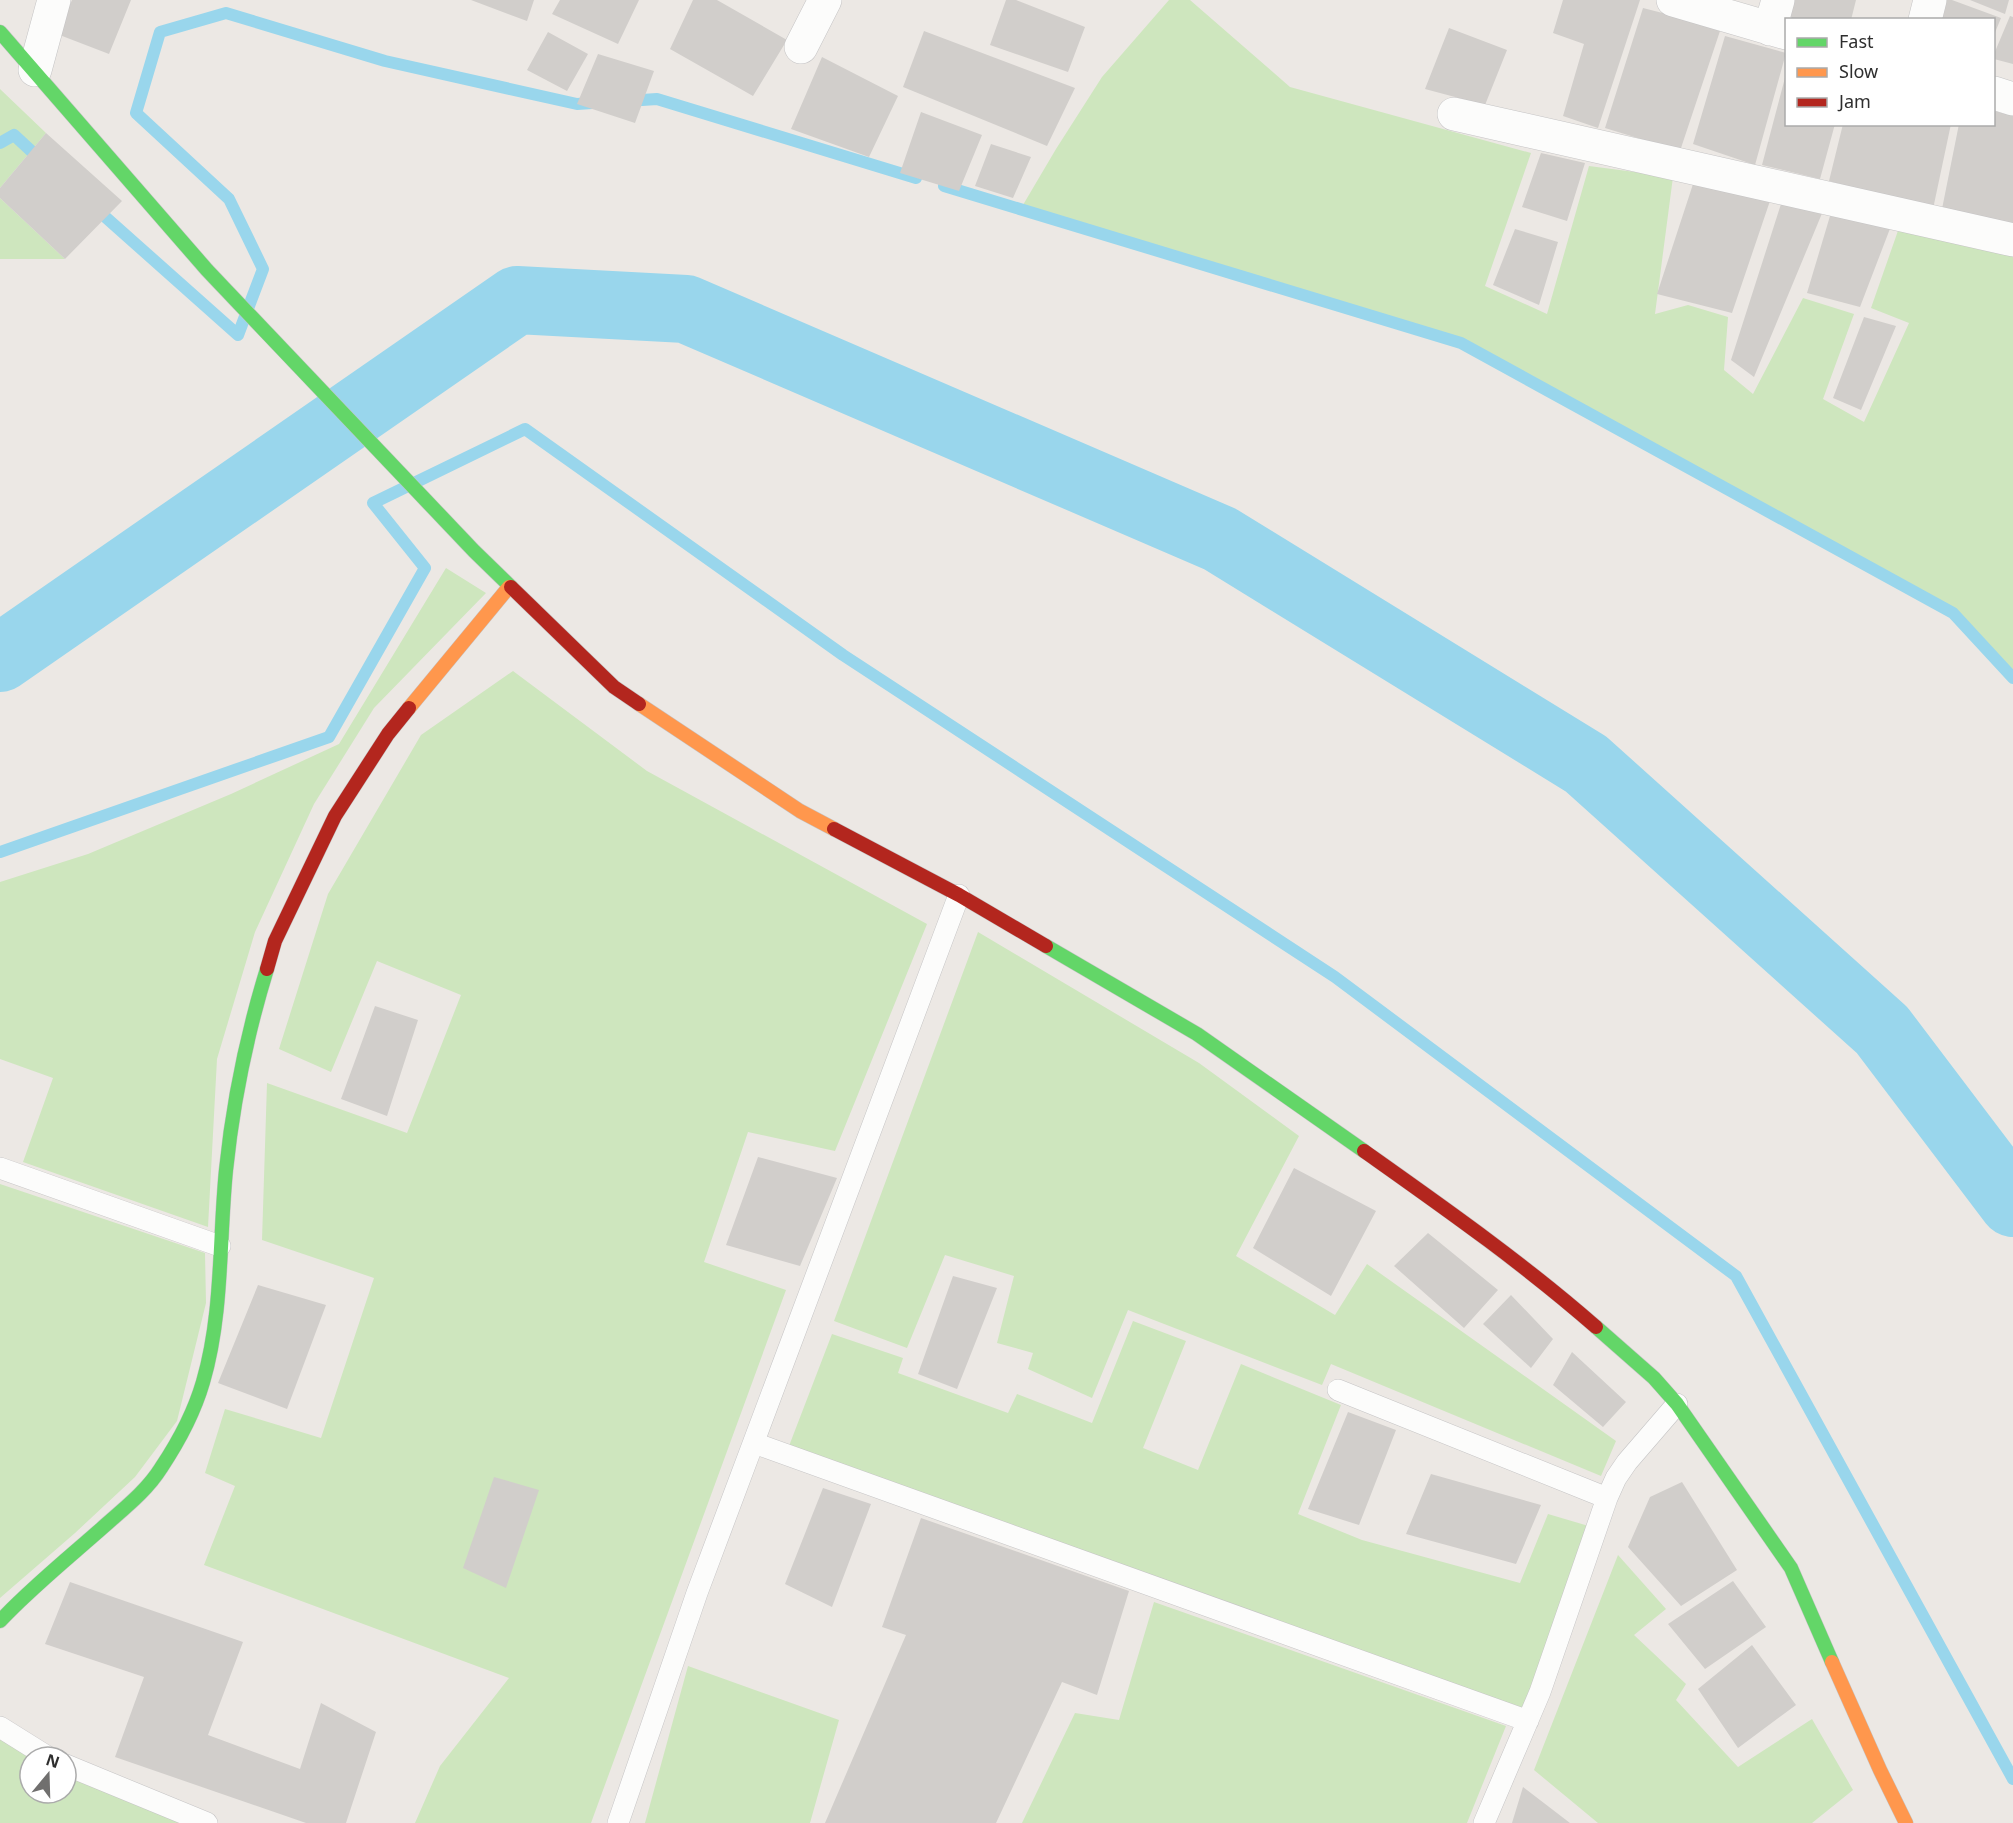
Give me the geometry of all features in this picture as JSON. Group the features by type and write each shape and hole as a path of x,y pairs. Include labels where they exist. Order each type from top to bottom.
{"street":[{"path":"35,70 54,0"},
{"path":"801,48 825,0"},
{"path":"1673,0 1778,21"},
{"path":"1926,18 1930,0"},
{"path":"0,32 207,270 509,587 614,687 800,811 959,896 1197,1034 1442,1206 1558,1294 1654,1378 1677,1404 1791,1568 1880,1770 1906,1823"},
{"path":"1995,93 2013,99"},
{"path":"1454,114 2013,240"},
{"path":"0,1621 20,1600 134,1500 160,1470 184,1431 202,1382 215,1323 226,1168 243,1060 253,1014 276,941 335,816 388,734 509,587"}],"lane":[{"path":"618,1823 697,1593 959,896"},
{"path":"0,1167 220,1246"},
{"path":"1338,1390 1607,1498"},
{"path":"1484,1823 1540,1692 1616,1478 1677,1404"},
{"path":"754,1443 1528,1721"},
{"path":"0,1727 29,1745"},
{"path":"78,1770 207,1823"}],"green space":[{"path":"1169,0 1190,0 1290,87 1531,153 1485,286 1547,314 1589,166 1673,177 1655,314 1688,305 1728,317 1724,370 1753,394 1803,298 1854,314 1823,399 1864,422 1909,323 1871,308 1900,225 2013,252 2013,678 1953,613 1461,343 1020,210 1102,77"},
{"path":"0,89 46,133 0,188"},
{"path":"0,198 65,259 0,259"},
{"path":"446,568 486,593 374,708 314,804 255,932 217,1059 208,1227 23,1162 53,1078 0,1059 0,882 88,854 231,794 339,744"},
{"path":"513,671 647,771 927,924 835,1151 748,1132 704,1262 786,1290 591,1823 415,1823 440,1766 509,1678 204,1565 235,1486 205,1473 225,1409 321,1438 374,1278 262,1240 267,1083 407,1133 461,995 377,961 331,1072 279,1049 328,894 421,735"},
{"path":"978,932 1199,1063 1299,1136 1236,1256 1335,1315 1367,1264 1616,1441 1601,1476 1331,1364 1322,1385 1128,1310 1092,1398 1028,1369 1033,1353 997,1343 1014,1276 945,1255 907,1348 834,1321"},
{"path":"0,1184 205,1253 206,1303 177,1421 135,1477 0,1598"},
{"path":"1133,1321 1186,1341 1143,1448 1198,1470 1241,1364 1341,1405 1298,1514 1362,1540 1520,1583 1548,1514 1592,1527 1523,1714 789,1446 832,1334 903,1358 898,1373 1008,1413 1017,1394 1092,1423"},
{"path":"1618,1555 1666,1609 1634,1635 1686,1684 1676,1700 1738,1767 1812,1719 1853,1790 1812,1823 1598,1823 1534,1770"},
{"path":"1154,1602 1506,1726 1467,1823 1022,1823 1075,1713 1119,1720"},
{"path":"688,1666 839,1720 810,1823 645,1823"},
{"path":"0,1729 18,1746 18,1805 78,1805 78,1770 207,1823 0,1823"}],"building":[{"path":"72,0 131,0 109,54 57,34"},
{"path":"471,0 534,0 527,21"},
{"path":"560,0 639,0 618,44 552,14"},
{"path":"693,0 717,0 787,40 753,96 670,49"},
{"path":"1006,0 1016,0 1085,27 1068,72 990,45"},
{"path":"1563,0 1640,0 1598,128 1563,116 1584,44 1553,33"},
{"path":"1784,0 1856,0 1852,18 1786,18"},
{"path":"1938,0 1952,0 2001,18 1995,33 1995,18 1933,18"},
{"path":"1970,0 2009,0 2005,14"},
{"path":"1643,8 1721,28 1680,151 1605,128"},
{"path":"2010,16 2013,17 2013,64 1995,59 1995,52"},
{"path":"1449,28 1507,50 1485,105 1425,89"},
{"path":"924,31 1075,88 1047,146 903,87"},
{"path":"548,32 588,54 567,91 527,70"},
{"path":"1725,36 1785,53 1755,165 1693,144"},
{"path":"598,54 654,71 635,123 577,104"},
{"path":"822,57 898,96 869,157 791,129"},
{"path":"1785,78 1785,126 1834,126 1820,179 1762,165"},
{"path":"1995,111 2013,116 2013,230 1941,214 1959,126 1995,126"},
{"path":"921,112 982,135 959,191 900,173"},
{"path":"1843,126 1951,126 1933,209 1829,181"},
{"path":"46,133 122,201 65,259 0,198 0,188"},
{"path":"991,144 1031,157 1013,198 975,186"},
{"path":"1541,153 1585,163 1567,221 1522,207"},
{"path":"1695,178 1772,195 1732,313 1657,294"},
{"path":"1781,204 1823,211 1754,377 1731,360"},
{"path":"1830,216 1891,226 1860,307 1807,293"},
{"path":"1515,229 1558,242 1539,305 1493,285"},
{"path":"1864,317 1896,326 1861,410 1833,398"},
{"path":"375,1006 418,1020 387,1116 341,1099"},
{"path":"758,1157 837,1178 800,1266 726,1245"},
{"path":"1294,1168 1376,1211 1331,1296 1253,1248"},
{"path":"1428,1233 1498,1290 1464,1328 1394,1266"},
{"path":"953,1276 997,1288 957,1389 918,1374"},
{"path":"258,1285 326,1305 287,1409 218,1383"},
{"path":"1511,1295 1553,1339 1531,1368 1483,1324"},
{"path":"1572,1352 1626,1402 1603,1427 1553,1385"},
{"path":"1348,1412 1396,1430 1359,1525 1308,1509"},
{"path":"1431,1474 1541,1505 1516,1564 1406,1534"},
{"path":"494,1477 539,1490 506,1588 463,1568"},
{"path":"1682,1482 1737,1570 1681,1606 1628,1547 1650,1497"},
{"path":"823,1488 871,1504 832,1607 785,1584"},
{"path":"921,1518 1129,1591 1097,1695 1062,1682 996,1823 825,1823 906,1635 882,1627"},
{"path":"1733,1581 1766,1627 1705,1669 1668,1624"},
{"path":"70,1582 243,1642 208,1735 300,1769 321,1703 376,1732 346,1823 306,1823 115,1757 144,1677 45,1644"},
{"path":"1752,1645 1796,1705 1738,1748 1698,1689"},
{"path":"1523,1787 1570,1823 1512,1823"}],"waterway":[{"path":"93,206 238,335 263,269 229,199 136,113 160,32 226,13 385,61 577,104 592,103"},
{"path":"627,101 657,99 916,178"},
{"path":"0,143 14,135 42,161"},
{"path":"944,186 1461,343 1953,613 2013,678"},
{"path":"0,658 517,300 686,309 1220,539 1586,764 1882,1030 2013,1203"},
{"path":"0,852 329,737 425,568 373,503 525,429 843,655 1335,977 1736,1276 2013,1779"}],"traffic: fast":[{"path":"0,32 207,270 511,587"},
{"path":"1046,946 1197,1034 1364,1151"},
{"path":"0,1621 141,1493 174,1448 195,1405 203,1382 214,1330 226,1170 237,1094 247,1043 267,969"},
{"path":"1596,1327 1654,1378 1677,1404 1791,1568 1832,1662"}],"traffic: slow":[{"path":"409,708 509,587"},
{"path":"639,704 800,811 834,829"},
{"path":"1832,1662 1906,1823"}],"traffic: jam":[{"path":"511,587 614,687 639,704"},
{"path":"267,969 275,941 335,816 388,734 409,708"},
{"path":"834,829 959,895 1046,946"},
{"path":"1364,1151 1453,1214 1596,1327"}]}
